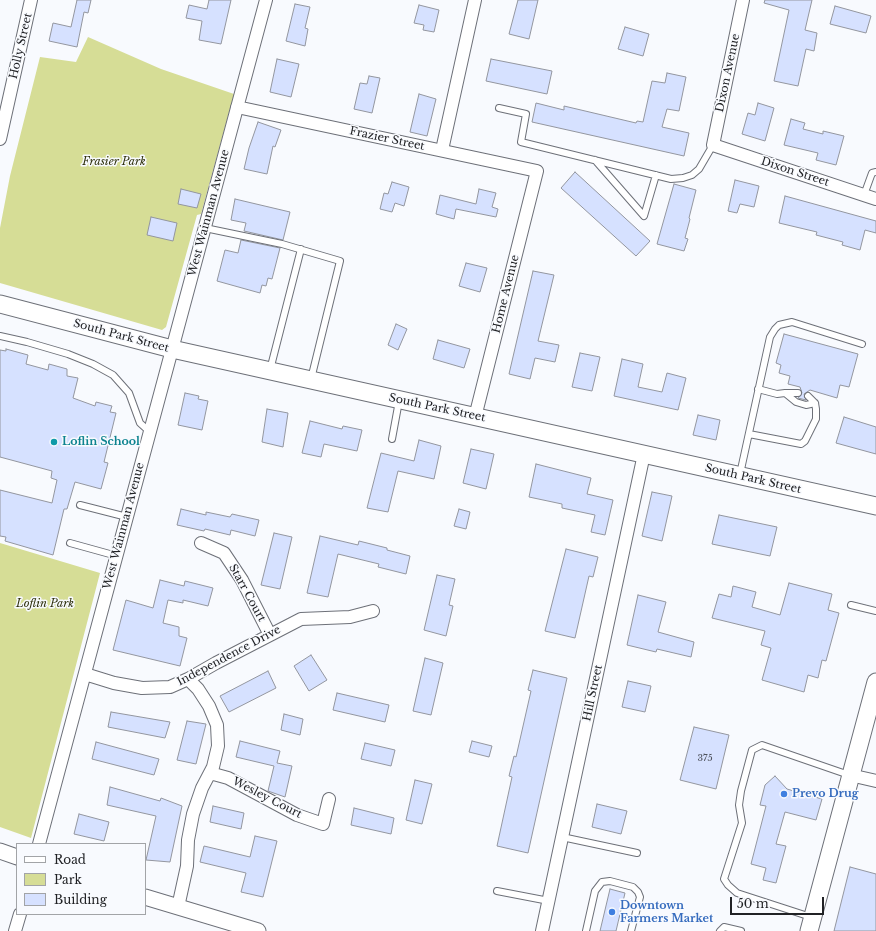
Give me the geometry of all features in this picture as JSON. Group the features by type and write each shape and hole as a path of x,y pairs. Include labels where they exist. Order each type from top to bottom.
{"main road":[{"name":"South Park Street","path":"0,304 172,349 270,372 475,416 876,506"},
{"path":"811,924 850,775 872,714 876,682"}],"street":[{"name":"Holly Street","path":"0,139 31,0"},
{"name":"West Wainman Avenue","path":"39,843 266,0"},
{"path":"442,150 475,0"},
{"name":"Dixon Avenue","path":"713,145 743,0"},
{"name":"Frazier Street","path":"237,107 536,171"},
{"name":"Dixon Street","path":"713,145 876,199"},
{"name":"Home Avenue","path":"475,416 536,171"},
{"name":"Hill Street","path":"542,931 644,454"},
{"name":"Starr Court","path":"200,543 224,553 242,580 270,635"},
{"name":"Independence Drive","path":"85,674 114,683 142,688 170,687 301,619 350,617 372,611"},
{"path":"178,907 188,866 188,840 193,814 202,788 210,773 218,746 218,725 209,706 198,689 188,679"},
{"name":"Wesley Court","path":"210,773 228,778 297,816 323,824 330,799"},
{"path":"850,775 876,781"},
{"path":"0,851 16,857"},
{"path":"146,897 258,931"},
{"path":"15,931 20,915"}],"lane":[{"path":"499,108 526,114 521,142 671,179 683,178 692,175 699,169 713,145"},
{"path":"595,160 644,216 656,175"},
{"path":"864,195 872,173 876,172"},
{"path":"205,228 301,249 340,261 311,380"},
{"path":"270,372 301,249"},
{"path":"740,476 770,337 779,325 786,322 798,322 862,344"},
{"path":"0,336 68,354 93,364 113,375 129,393 140,423 150,432"},
{"path":"758,389 777,394 798,393"},
{"path":"785,393 796,402 806,405 815,403"},
{"path":"749,434 801,444 805,441 816,419 815,403 808,396"},
{"path":"392,439 400,400"},
{"path":"80,505 127,517"},
{"path":"70,543 116,556"},
{"path":"851,605 876,611"},
{"path":"811,924 737,893 724,879 742,823 739,805 743,784 752,750 762,745 850,775"},
{"path":"562,837 637,853"},
{"path":"586,931 595,891 602,882 610,881 633,887 638,892 640,897 631,931"},
{"path":"496,891 549,901"},
{"path":"720,931 724,927 741,931"}],"green space":[{"name":"Frasier Park","path":"88,37 161,69 234,94 201,214 197,215 166,327 162,330 0,283 0,228 10,176 40,57 76,62"},
{"name":"Loflin Park","path":"0,543 100,573 31,838 0,827"}],"building":[{"path":"77,0 91,0 88,13 84,12 77,47 49,41 53,23 71,27"},
{"path":"209,0 231,0 221,44 199,40 202,21 186,18 189,5 207,9"},
{"path":"518,0 538,0 529,39 509,34"},
{"path":"765,0 812,0 805,30 817,33 814,51 806,49 798,86 774,81 789,10 764,3"},
{"path":"295,4 310,7 305,28 308,29 305,46 286,41"},
{"path":"419,5 439,10 434,32 423,30 424,25 414,23"},
{"path":"835,6 871,16 866,33 830,24"},
{"path":"625,27 649,34 643,56 618,49"},
{"path":"277,59 299,64 291,97 270,92"},
{"path":"491,59 552,71 547,94 486,81"},
{"path":"667,73 686,77 679,111 667,109 662,127 689,133 684,156 532,122 536,103 564,110 564,106 636,123 637,121 643,122 652,81 665,83"},
{"path":"369,76 380,78 372,113 354,109 360,83 367,84"},
{"path":"419,94 436,99 427,136 410,132"},
{"path":"758,103 774,108 765,141 742,134 748,113 755,115"},
{"path":"791,119 805,123 803,129 823,134 823,131 844,136 836,165 816,160 818,153 784,145"},
{"path":"258,122 281,130 275,147 273,146 267,174 244,169 249,148"},
{"path":"575,172 650,241 636,256 561,188"},
{"path":"735,180 759,186 754,207 740,204 737,213 728,211"},
{"path":"392,182 409,187 404,206 395,203 392,212 380,209 384,193 388,194"},
{"path":"674,184 696,190 685,238 688,239 684,251 657,244"},
{"path":"181,189 201,194 197,208 178,204"},
{"path":"479,189 496,193 492,207 498,209 496,217 456,209 454,219 436,214 440,195 476,204"},
{"path":"785,196 876,221 876,233 865,230 860,250 842,245 843,242 816,235 817,232 779,223"},
{"path":"235,199 290,212 283,240 244,231 246,223 231,220"},
{"path":"151,217 177,223 173,241 147,235"},
{"path":"241,240 280,248 272,279 268,278 266,286 262,285 260,293 217,281 225,250 238,253"},
{"path":"466,263 487,268 480,292 459,286"},
{"path":"533,271 554,275 538,341 559,345 555,362 535,358 530,379 509,374"},
{"path":"396,324 407,329 398,350 388,345"},
{"path":"784,334 858,354 849,387 840,385 837,398 810,390 804,394 806,400 798,398 802,393 800,387 788,384 790,376 779,373 781,365 776,363"},
{"path":"438,340 470,349 464,368 433,359"},
{"name":"Loflin School","path":"6,349 28,355 26,364 48,370 49,364 67,369 67,376 78,378 73,398 95,406 96,402 112,406 110,412 116,413 104,462 108,463 101,489 75,482 67,509 64,509 53,555 5,541 6,537 0,536 0,490 52,503 57,480 51,478 52,471 0,457 0,350 6,351"},
{"path":"580,353 600,357 592,391 572,387"},
{"path":"622,359 643,364 638,387 662,392 667,373 686,378 678,410 614,396"},
{"path":"185,393 199,396 198,399 208,401 202,430 178,425"},
{"path":"267,409 288,413 283,447 262,442"},
{"path":"698,415 720,420 716,440 693,435"},
{"path":"844,417 876,427 876,454 836,443"},
{"path":"310,421 342,429 343,426 362,430 357,451 324,444 321,457 302,453"},
{"path":"419,440 441,446 434,479 398,471 388,512 367,508 381,453 414,461"},
{"path":"471,449 494,454 486,489 463,483"},
{"path":"536,464 591,478 587,494 613,500 605,535 591,532 595,515 562,508 562,504 529,497"},
{"path":"652,492 672,496 662,541 642,536"},
{"path":"181,509 206,515 206,512 230,517 232,514 259,520 255,536 231,530 230,535 205,529 204,531 177,525"},
{"path":"459,509 470,512 466,529 454,526"},
{"path":"719,515 777,527 770,556 712,544"},
{"path":"274,533 292,537 280,589 261,585"},
{"path":"320,536 358,545 359,541 410,556 406,574 378,567 379,564 338,554 328,597 307,593"},
{"path":"566,549 598,557 593,577 589,576 575,638 545,631"},
{"path":"437,575 455,579 449,605 453,606 446,636 424,630"},
{"path":"160,580 184,586 185,581 213,588 208,606 183,600 183,603 168,600 163,623 179,627 179,636 187,638 180,666 113,650 126,600 153,608"},
{"path":"789,583 832,594 828,610 839,613 826,661 822,660 818,678 808,675 804,692 762,680 771,648 761,645 765,631 712,618 719,594 731,597 733,586 756,592 752,607 780,615"},
{"path":"638,595 666,602 658,632 694,642 691,657 657,649 656,652 627,645"},
{"path":"311,655 327,680 309,691 294,666"},
{"path":"425,658 443,663 431,715 413,711"},
{"path":"533,670 567,678 528,853 497,846 512,777 509,776 514,756 516,757 531,691 528,690"},
{"path":"268,671 276,688 229,712 220,696"},
{"path":"628,681 651,686 645,712 622,707"},
{"path":"337,693 389,705 385,722 333,710"},
{"path":"111,712 170,722 165,738 108,727"},
{"path":"284,714 303,719 300,735 281,730"},
{"path":"187,721 206,724 196,764 177,760"},
{"path":"694,727 729,735 716,789 680,780"},
{"path":"240,741 280,751 277,763 292,766 285,797 268,791 274,766 236,757"},
{"path":"472,741 492,746 489,757 469,752"},
{"path":"96,742 159,759 154,775 92,759"},
{"path":"365,743 395,750 391,766 361,759"},
{"path":"775,776 787,789 822,799 816,820 785,812 776,844 786,846 776,883 763,880 766,868 751,864 766,806 760,805 765,785"},
{"path":"415,780 432,784 422,824 406,820"},
{"path":"110,787 160,801 161,798 182,806 170,862 146,860 156,816 107,805"},
{"path":"597,804 627,811 621,834 592,827"},
{"path":"213,806 244,813 241,829 210,822"},
{"path":"354,808 394,818 391,834 351,825"},
{"path":"79,814 109,822 104,841 74,834"},
{"path":"255,836 277,841 263,897 241,892 246,873 200,862 204,846 250,857"},
{"path":"850,867 876,874 876,931 834,931"},
{"name":"Downtown Farmers Market","path":"610,889 625,893 616,931 600,931"}],"place":[{"name":"Loflin School","path":"54,442"},
{"name":"Prevo Drug","path":"784,794"},
{"name":"Downtown Farmers Market","path":"612,912"}]}
